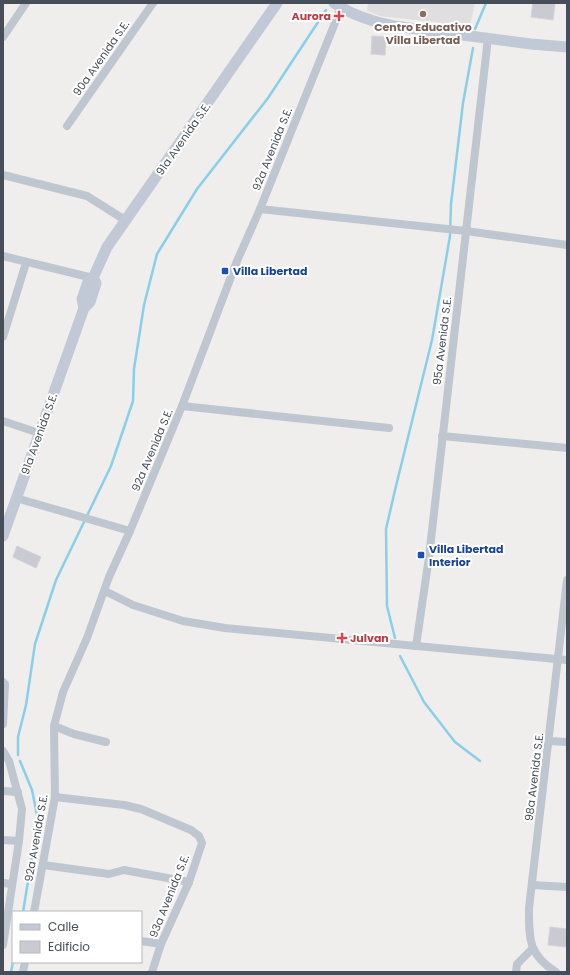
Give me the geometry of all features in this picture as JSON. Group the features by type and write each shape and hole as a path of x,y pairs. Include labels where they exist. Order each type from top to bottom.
{"street":[{"path":"3,36 26,3"},
{"name":"90a Avenida S.E.","path":"67,126 153,3"},
{"name":"91a Avenida S.E.","path":"3,536 84,308 82,299 88,282 93,278 107,247 125,220 277,3"},
{"path":"338,5 375,22 394,26 567,47"},
{"name":"92a Avenida S.E.","path":"34,911 55,797 54,726 63,692 87,638 105,592 109,577 130,532 182,406 236,261 260,209 338,5"},
{"name":"95a Avenida S.E.","path":"416,646 429,557 488,38"},
{"path":"3,175 87,196 125,220"},
{"path":"260,209 466,231 567,244"},
{"path":"3,256 26,263 93,278"},
{"path":"3,337 26,263"},
{"path":"182,406 389,428"},
{"path":"3,421 39,433"},
{"path":"442,436 567,448"},
{"path":"16,498 82,516 130,532"},
{"name":"98a Avenida S.E.","path":"532,949 529,929 529,908 549,741 563,660 567,580"},
{"path":"105,592 133,605 183,621 264,633 563,660"},
{"path":"3,682 5,684 3,724"},
{"path":"54,726 74,734 106,742"},
{"path":"549,741 567,742"},
{"path":"3,751 9,761 22,809 19,841 3,945"},
{"path":"3,791 18,792"},
{"name":"93a Avenida S.E.","path":"55,797 124,805 141,809 190,830 199,836 202,843 200,852 152,972"},
{"path":"3,840 19,841"},
{"path":"43,865 109,874 124,870 189,882"},
{"path":"3,883 12,884"},
{"path":"532,885 567,888"},
{"path":"142,941 162,944"},
{"path":"516,972 517,964 532,949 541,960 556,972"}],"shaded area":[{"name":"Centro Educativo Villa Libertad","path":"368,3 475,3 470,26 380,16 367,11"}],"building":[{"path":"533,3 555,3 553,20 531,17"},
{"path":"372,36 386,37 385,55 371,54"},
{"path":"17,546 41,557 36,568 13,557"},
{"path":"550,927 567,929 567,947 548,945"}],"waterway":[{"path":"475,29 486,3"},
{"path":"18,755 18,737 26,705 35,644 56,580 111,466 133,401 134,369 144,305 157,254 197,189 268,98 326,10"},
{"path":"395,638 387,606 386,529 432,340 450,236 451,204 463,103 473,48"},
{"path":"400,656 424,702 455,742 480,761"},
{"path":"20,761 32,790 38,820 23,911"},
{"path":"11,972 13,963"}],"place":[{"name":"Centro Educativo Villa Libertad","path":"423,14"},
{"name":"Aurora","path":"339,16"},
{"name":"Villa Libertad","path":"225,271"},
{"name":"Villa Libertad Interior","path":"421,555"},
{"name":"Julvan","path":"342,638"}]}
